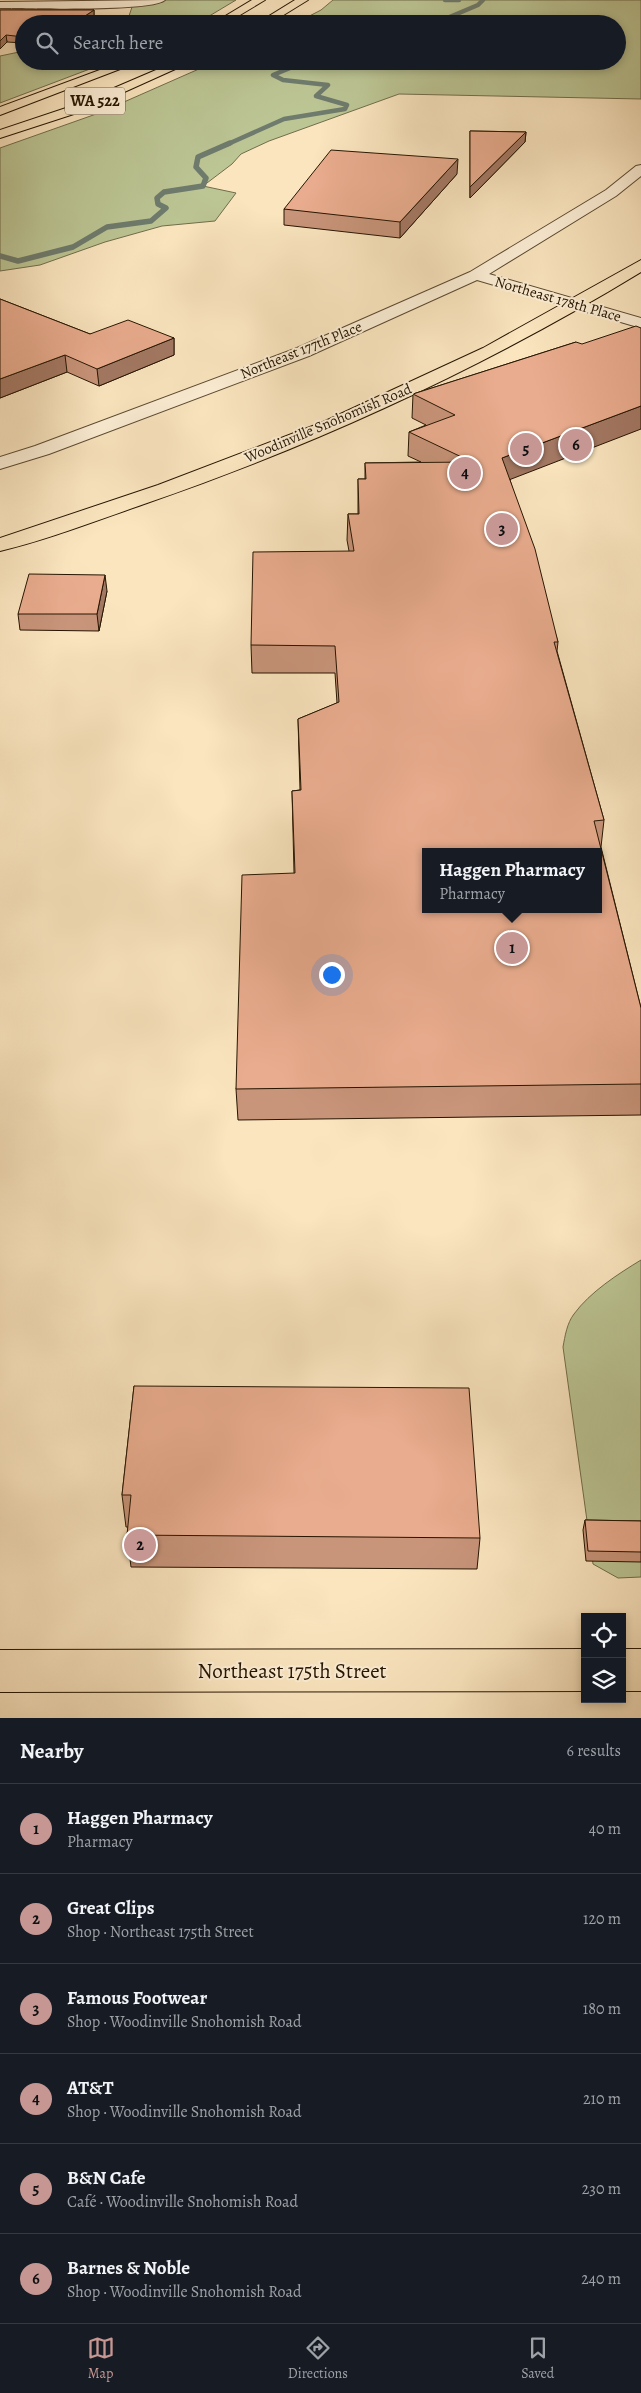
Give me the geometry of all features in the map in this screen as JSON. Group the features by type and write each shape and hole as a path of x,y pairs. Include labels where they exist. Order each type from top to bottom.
{"main road":[{"path":"233,15 260,0"},
{"path":"277,15 303,0"},
{"name":"WA 522","path":"0,111 111,70"},
{"name":"WA 522","path":"0,134 76,109 166,70"},
{"name":"Woodinville Snohomish Road","path":"0,545 197,478 342,419 510,342 580,304 641,265"},
{"name":"Northeast 175th Street","path":"0,1671 581,1670"},
{"path":"626,1670 641,1670"}],"street":[{"path":"0,5 133,4 158,0"},
{"path":"47,15 53,5"},
{"name":"Northeast 177th Place","path":"0,463 51,447 303,352 476,275 611,193 641,169"},
{"name":"Northeast 178th Place","path":"476,275 580,304 641,324"}],"green space":[{"path":"160,0 236,0 211,15 129,15 133,4"},
{"path":"333,0 641,0 641,99 399,94 269,141 241,154 232,164 203,186 236,193 215,221 162,226 105,242 40,265 0,271 0,148 99,113 197,70 626,70 626,15 311,15"},
{"path":"15,53 15,70 87,70 0,103 0,56"},
{"path":"641,1260 641,1577 618,1578 593,1564 563,1347 570,1321 588,1298 623,1271"}],"building":[{"path":"0,10 94,10 86,15 15,15 15,36 6,35 0,41"},
{"path":"470,131 526,132 470,187"},
{"path":"331,150 458,159 400,222 284,209"},
{"path":"0,299 90,334 128,320 174,338 97,369 65,355 0,379"},
{"path":"636,326 641,328 641,406 502,458 535,549 558,642 554,642 604,820 594,821 601,848 422,848 422,913 602,913 602,853 641,1008 641,1084 236,1089 242,875 295,873 292,791 301,790 298,719 339,702 335,646 251,645 253,552 354,551 348,514 359,514 358,479 366,479 365,463 472,462 409,432 455,415 413,394 576,342 582,344"},
{"path":"29,574 105,575 97,614 18,614"},
{"path":"134,1386 469,1388 480,1538 127,1535 131,1495 122,1495"},
{"path":"585,1520 641,1521 641,1552 588,1551"}],"waterway":[{"path":"445,0 459,0"},
{"path":"454,15 478,5 483,0"},
{"path":"228,144 284,119 345,109 347,105 316,96 328,85 283,80 273,75 285,70"},
{"path":"0,256 18,261 73,247 107,227 151,221 166,208 158,204 157,198 164,192 203,186 206,178 196,167 198,157 230,143"}],"place":[{"name":"Barnes & Noble","path":"576,445"},
{"name":"B&N Cafe","path":"526,449"},
{"name":"AT&T","path":"465,473"},
{"name":"Famous Footwear","path":"502,529"},
{"name":"Haggen Pharmacy","path":"512,948"},
{"name":"Great Clips","path":"140,1545"}]}
